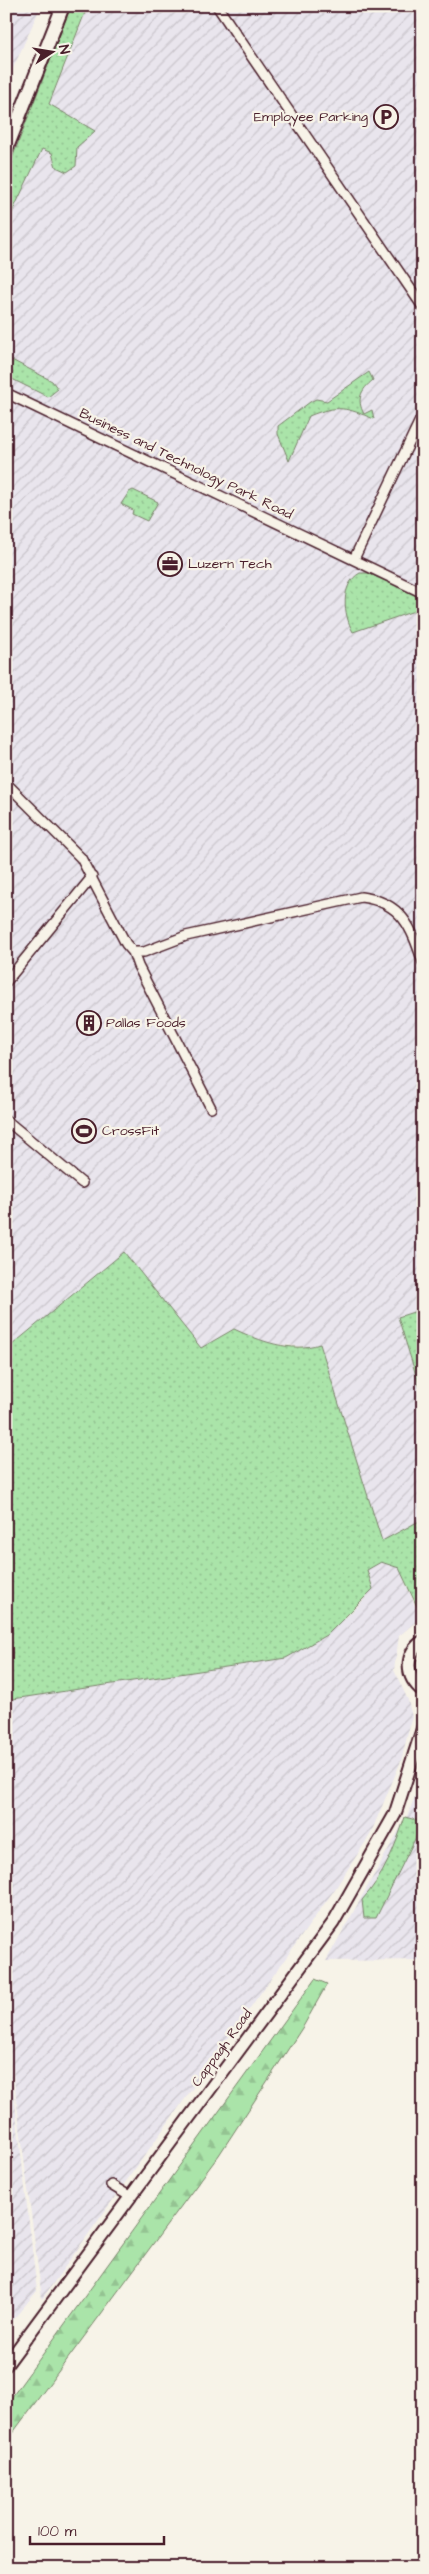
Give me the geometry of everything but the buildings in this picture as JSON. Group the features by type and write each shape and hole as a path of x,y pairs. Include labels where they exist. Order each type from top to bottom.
{"main road":[{"path":"6,150 63,6"}],"street":[{"path":"217,6 423,307"},
{"name":"Business and Technology Park Road","path":"6,393 423,593"},
{"path":"354,560 423,414"},
{"path":"6,783 81,858 126,944 133,952 138,966 211,1108"},
{"path":"6,982 92,877"},
{"path":"133,952 144,952 186,936 361,897 374,898 389,904 400,914 410,927 423,962"},
{"path":"6,1120 82,1183"},
{"path":"423,1641 415,1647 408,1664 414,1683 423,1691"},
{"name":"Cappagh Road","path":"6,2365 333,1923 395,1814 423,1727"},
{"path":"111,2185 130,2197"}],"shaded area":[{"path":"6,6 41,6 6,84"},
{"path":"88,6 423,6 423,1309 398,1317 423,1398 423,1519 382,1542 320,1344 308,1347 264,1343 234,1329 201,1349 124,1252 6,1350 6,214"},
{"path":"381,1562 399,1567 420,1618 399,1636 394,1670 408,1700 412,1717 401,1761 370,1835 335,1889 42,2299 6,2018 6,1700 286,1658 328,1634 357,1607 373,1589 367,1570"},
{"path":"423,1775 423,1960 326,1961 409,1812"},
{"path":"6,2026 37,2291 6,2328"}],"green space":[{"path":"71,6 92,6 86,10 49,104 95,131 77,147 76,166 67,172 56,167 52,153 42,149 6,225 6,174"},
{"path":"6,357 52,381 58,389 48,397 6,376"},
{"path":"369,372 373,380 365,387 361,395 360,404 364,414 372,410 374,419 357,412 342,409 328,410 309,416 289,461 278,434 278,426 310,402 316,399 327,401"},
{"path":"133,490 158,502 147,521 132,514 133,510 121,504 129,492"},
{"path":"360,573 368,573 423,598 423,608 353,632 347,617 345,600 349,584"},
{"path":"124,1252 201,1348 234,1329 254,1338 287,1346 298,1347 320,1344 382,1541 423,1519 423,1619 399,1568 381,1562 367,1570 373,1589 328,1634 286,1658 6,1700 6,1350"},
{"path":"423,1309 423,1398 398,1317"},
{"path":"405,1817 423,1822 423,1835 417,1835 376,1918 364,1918 362,1900 383,1871"},
{"path":"315,1979 327,1984 304,2025 219,2155 6,2442 6,2405"}],"place":[{"name":"Employee Parking","path":"386,117"},
{"name":"Luzern Tech","path":"170,564"},
{"name":"Pallas Foods","path":"89,1023"},
{"name":"CrossFit","path":"84,1131"}]}
